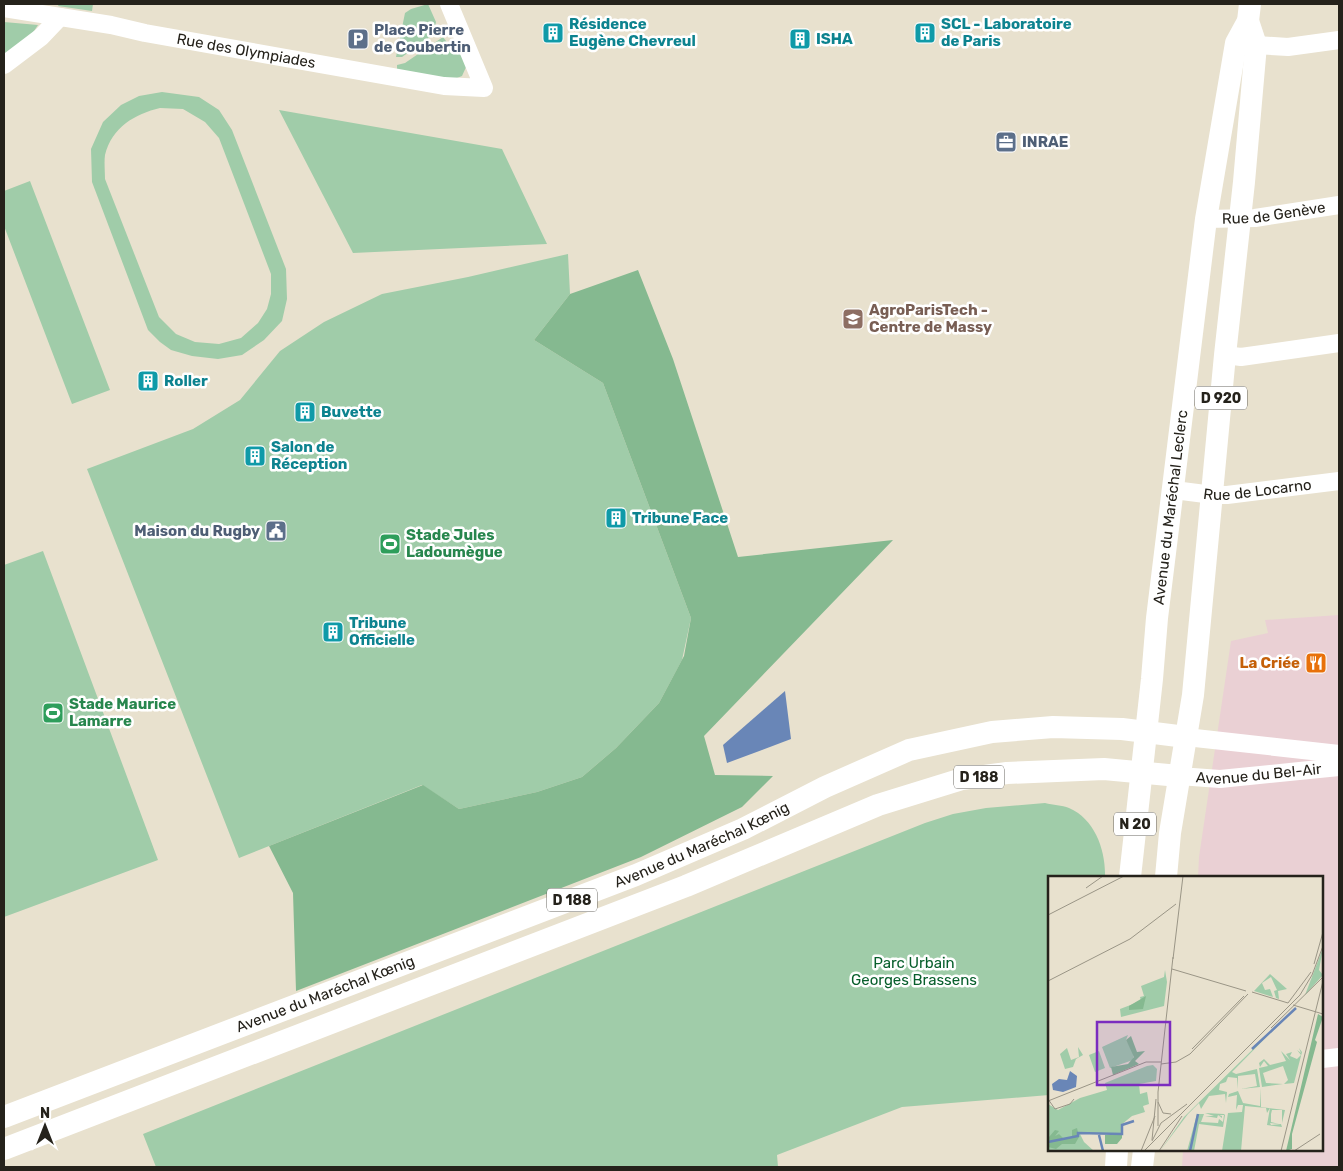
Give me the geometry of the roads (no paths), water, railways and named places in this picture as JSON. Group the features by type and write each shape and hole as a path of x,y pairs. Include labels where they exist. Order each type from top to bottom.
{"main road":[{"name":"Avenue du Maréchal Leclerc","path":"1166,876 1170,832 1192,695 1240,219 1256,44 1249,12"},
{"name":"Avenue du Maréchal Leclerc","path":"1130,876 1157,618 1206,219 1236,43 1249,12"},
{"name":"Avenue du Maréchal Kœnig","path":"4,1117 636,875 743,829 825,787 909,750 992,732 1053,727 1122,729 1186,737"},
{"name":"Avenue du Maréchal Kœnig","path":"4,1149 686,886 878,806 962,779 1007,773 1104,769 1179,776"},
{"path":"1116,1167 1117,1151"},
{"path":"1142,1167 1144,1151"}],"street":[{"name":"Rue des Olympiades","path":"5,7 444,86 484,88 449,4"},
{"path":"4,65 41,37 60,17"},
{"path":"1256,44 1288,47 1339,40"},
{"name":"Rue de Genève","path":"1206,219 1240,219 1339,205"},
{"path":"1225,355 1241,357 1339,343"},
{"name":"Rue de Locarno","path":"1174,490 1212,495 1233,494 1339,481"},
{"name":"Avenue du Bel-Air","path":"1186,737 1339,754"},
{"name":"Avenue du Bel-Air","path":"1179,776 1220,779 1339,767"},
{"path":"1323,1059 1339,1057"}],"water":[{"path":"785,691 791,739 727,763 723,745"}],"place":[{"name":"Résidence Eugène Chevreul","path":"553,33"},
{"name":"SCL - Laboratoire de Paris","path":"925,33"},
{"name":"Place Pierre de Coubertin","path":"358,39"},
{"name":"ISHA","path":"800,39"},
{"name":"INRAE","path":"1006,142"},
{"name":"AgroParisTech - Centre de Massy","path":"853,319"},
{"name":"Roller","path":"148,381"},
{"name":"Buvette","path":"305,412"},
{"name":"Salon de Réception","path":"255,456"},
{"name":"Tribune Face","path":"616,518"},
{"name":"Maison du Rugby","path":"276,531"},
{"name":"Stade Jules Ladoumègue","path":"390,544"},
{"name":"Tribune Officielle","path":"333,632"},
{"name":"La Criée","path":"1316,663"},
{"name":"Stade Maurice Lamarre","path":"53,713"}],"park label":[{"name":"Parc Urbain Georges Brassens","path":"914,972"}]}
